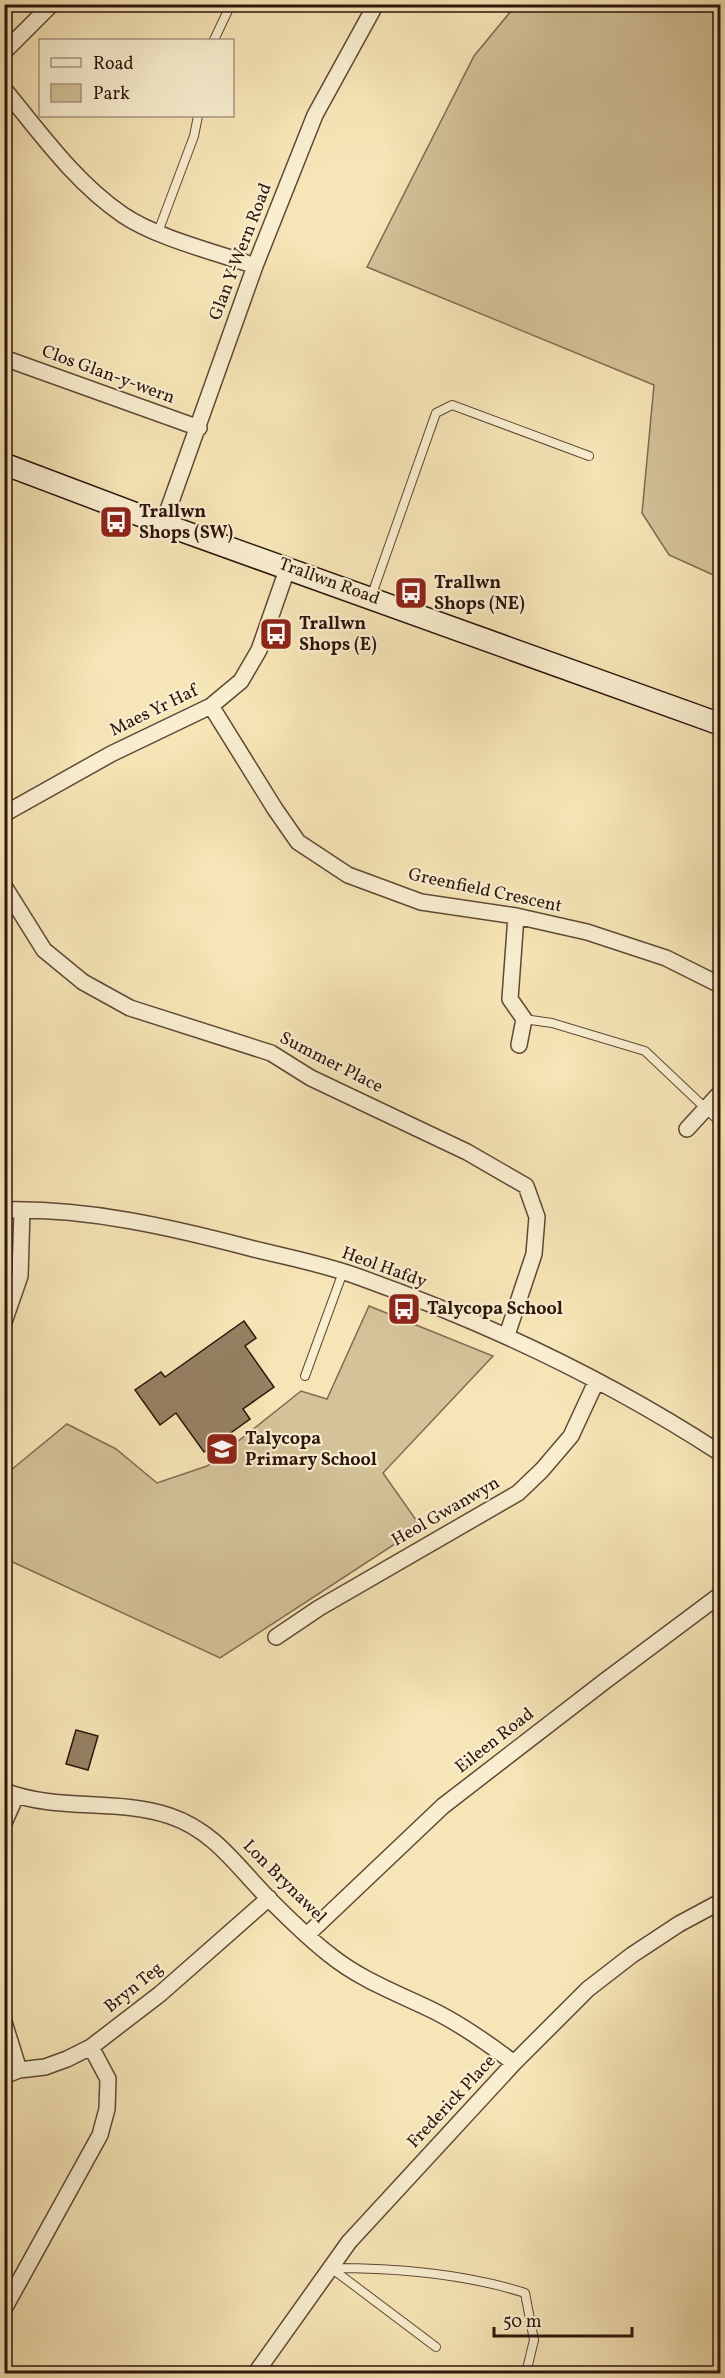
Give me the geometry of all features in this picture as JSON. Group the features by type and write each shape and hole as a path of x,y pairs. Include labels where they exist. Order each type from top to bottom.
{"street":[{"path":"4,52 51,4"},
{"name":"Glan Y-Wern Road","path":"163,524 255,266 315,115 376,4"},
{"path":"4,89 75,176 124,216 158,232 255,266"},
{"name":"Clos Glan-y-wern","path":"4,358 198,428"},
{"name":"Trallwn Road","path":"4,464 163,524 720,724"},
{"name":"Maes Yr Haf","path":"4,814 111,754 211,706 240,681 259,650 288,567"},
{"name":"Greenfield Crescent","path":"211,706 298,842 348,875 421,902 516,916 587,932 666,958 720,985"},
{"name":"Summer Place","path":"4,886 44,950 83,982 129,1008 271,1053 310,1078 467,1152 526,1186 537,1217 534,1254 507,1335"},
{"path":"516,916 510,999 524,1019 519,1045"},
{"path":"687,1129 720,1093"},
{"name":"Heol Hafdy","path":"4,1210 86,1214 186,1231 343,1272 507,1335 674,1423 720,1453"},
{"path":"4,1322 20,1276 22,1210"},
{"name":"Heol Gwanwyn","path":"276,1637 319,1608 518,1493 542,1470 571,1436 596,1382"},
{"name":"Eileen Road","path":"308,1934 443,1806 720,1595"},
{"path":"4,1822 10,1793"},
{"name":"Lon Brynawel","path":"10,1793 41,1802 122,1806 171,1816 206,1833 233,1857 268,1899 330,1955 379,1986 438,2013 478,2036 514,2063"},
{"name":"Bryn Teg","path":"12,2073 45,2067 91,2047 160,1994 268,1899"},
{"name":"Frederick Place","path":"255,2373 349,2242 514,2063 588,1989 632,1955 679,1924 720,1902"},
{"path":"4,2022 12,2073"},
{"path":"4,2309 100,2135 107,2109 108,2079 91,2047"}],"lane":[{"path":"214,39 231,4"},
{"path":"158,232 194,136 198,117"},
{"path":"371,597 436,413 452,405 589,456"},
{"path":"524,1019 552,1023 645,1051 720,1122"},
{"path":"305,1376 343,1272"},
{"path":"331,2268 436,2347"},
{"path":"331,2268 429,2272 495,2283 525,2293 534,2340 526,2373"}],"green space":[{"path":"516,5 720,5 720,578 669,555 642,513 654,385 367,267 474,56"},
{"name":"Talycopa Primary School","path":"369,1306 493,1356 383,1473 421,1527 220,1658 6,1559 5,1475 67,1424 116,1449 157,1483 207,1466 301,1391 327,1399"}],"building":[{"path":"244,1321 256,1338 245,1346 274,1387 243,1409 250,1419 204,1452 176,1413 160,1425 135,1390 161,1372 165,1377"},
{"path":"76,1730 98,1736 88,1770 66,1764"}],"place":[{"name":"Trallwn Shops (SW)","path":"116,522"},
{"name":"Trallwn Shops (NE)","path":"411,593"},
{"name":"Trallwn Shops (E)","path":"276,634"},
{"name":"Talycopa School","path":"404,1309"},
{"name":"Talycopa Primary School","path":"222,1449"}]}
